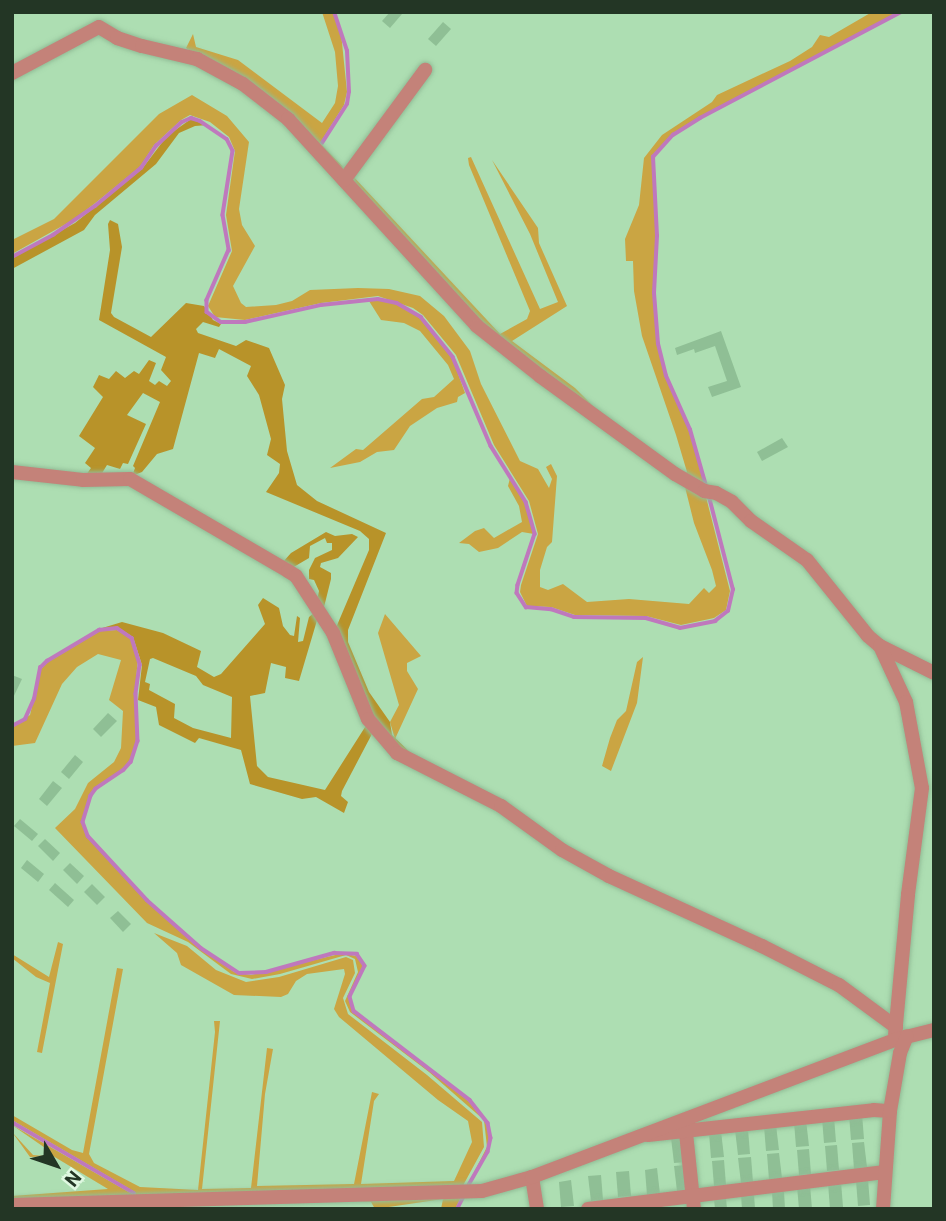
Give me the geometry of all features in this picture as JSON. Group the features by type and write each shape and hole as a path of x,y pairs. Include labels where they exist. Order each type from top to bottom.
{"street":[{"path":"12,73 99,27 117,38 197,59 243,84 288,119 477,326 540,376 675,474 704,491 725,497 751,521 795,551 816,572 859,628 880,646 934,673"},
{"path":"344,180 425,70"},
{"path":"12,472 83,480 131,479 296,576 333,633 368,719 397,753 501,806 562,850 609,876 762,946 839,985 899,1034"},
{"path":"880,646 906,702 922,788 908,895 900,1053 890,1111 883,1209"},
{"path":"12,1205 470,1192 532,1177 899,1034 934,1030"},
{"path":"643,1133 650,1136 686,1133 874,1110 890,1111"},
{"path":"686,1133 693,1202"},
{"path":"588,1209 693,1202 885,1171"},
{"path":"532,1177 537,1209"}],"shaded area":[{"path":"322,12 333,12 341,33 347,92 344,105 320,143 347,171 344,175 303,131 186,48 193,34 196,47 238,60 322,123 335,103 338,86 335,52"},
{"path":"872,12 899,12 699,117 673,134 652,157 656,236 653,293 657,344 665,376 689,430 706,489 682,475 687,472 642,336 634,291 633,261 626,261 625,239 639,205 644,158 662,135 712,102 717,95 790,61 812,47 820,35 829,37"},
{"path":"192,95 227,116 249,142 239,209 242,225 255,246 233,286 241,303 246,307 276,305 292,301 310,290 358,288 389,289 420,296 444,316 470,351 481,384 520,461 538,469 549,488 552,479 546,467 551,464 557,476 552,542 547,547 540,570 540,587 548,590 563,584 587,602 629,599 689,604 704,588 709,593 716,586 694,523 684,483 706,497 730,591 726,610 714,618 681,625 646,616 575,615 551,607 527,606 520,592 521,585 538,534 529,501 494,445 456,355 423,315 413,308 378,296 321,303 245,320 215,317 208,306 232,251 226,215 235,151 229,137 210,122 190,115 181,120 154,145 140,167 94,204 73,220 12,254 12,240 54,219 159,114"},
{"path":"191,119 208,125 195,126 179,133 156,164 95,215 84,230 12,269 12,258 75,223 142,169 167,136"},
{"path":"471,157 540,309 558,302 530,234 492,160 538,228 539,243 567,306 512,341 575,388 607,420 489,332 348,177 351,174 500,334 527,319 530,311 469,165 468,158"},
{"path":"110,220 118,224 122,247 111,313 114,317 151,337 186,303 204,306 213,320 221,324 219,327 203,322 196,329 198,333 236,346 246,340 269,348 285,385 282,399 287,451 297,485 317,501 386,533 348,630 348,642 369,692 390,722 392,735 419,761 404,753 379,730 335,630 369,550 369,539 360,531 266,492 279,473 280,464 267,455 271,439 259,395 247,376 251,366 219,349 215,358 199,353 173,449 157,454 142,472 132,476 135,468 133,466 160,402 143,393 127,415 146,424 128,464 123,463 120,469 107,465 99,478 86,475 91,468 85,463 95,448 79,436 103,397 93,387 99,375 109,379 116,371 125,378 134,371 139,374 149,360 156,363 149,381 155,385 159,381 167,386 171,381 161,370 166,357 99,320 110,250"},
{"path":"369,301 396,304 420,318 452,357 465,393 458,397 457,402 437,408 410,426 394,450 377,452 360,462 330,468 356,449 363,450 422,399 434,397 454,379 448,365 420,331 404,323 381,320"},
{"path":"510,478 525,502 534,534 522,532 498,548 479,552 469,544 459,543 484,528 494,538 522,522 519,506 508,486"},
{"path":"326,532 335,536 352,534 358,537 338,558 321,563 320,567 331,573 323,611 317,600 319,591 314,580 309,579 309,570 315,558 332,550 332,543 327,543 325,538 310,546 309,558 292,568 283,562 291,553"},
{"path":"263,598 279,608 283,626 290,635 294,636 297,616 300,618 298,642 303,641 309,617 315,612 318,617 299,681 285,678 286,667 271,663 265,693 250,696 257,766 268,777 325,790 367,724 373,732 342,791 341,796 348,802 344,813 316,797 302,799 250,784 241,750 199,738 195,743 159,725 156,707 138,700 142,665 133,637 117,627 99,629 122,622 163,633 201,651 197,667 214,677 221,674 265,624 258,605","holes":["153,658 196,676 203,685 232,697 231,738 193,728 174,718 175,704 149,690 150,684 145,682 150,659"]},
{"path":"385,614 421,656 407,663 407,671 418,689 395,739 390,722 399,705 378,633"},
{"path":"117,630 131,639 138,656 135,694 137,740 130,761 95,788 90,796 82,822 85,833 147,901 200,948 234,972 251,975 344,953 359,957 364,969 350,997 353,1011 469,1101 488,1124 488,1152 466,1188 487,1147 484,1120 429,1072 350,1012 345,1001 358,972 355,959 346,955 252,979 231,974 188,942 147,923 55,828 75,809 88,783 114,762 121,748 123,711 109,700 121,660 98,654 77,667 62,684 35,743 12,746 12,727 30,715 41,669 48,662 100,631"},
{"path":"643,657 637,703 611,771 602,766 617,720 626,711 637,662"},
{"path":"154,933 187,946 216,970 246,982 279,977 346,957 353,960 355,973 343,998 348,1014 482,1122 484,1147 460,1191 136,1197 135,1192 12,1120 12,1115 72,1150 83,1153 117,968 123,969 89,1154 94,1163 140,1187 198,1190 214,1021 220,1021 202,1189 251,1188 267,1048 273,1049 265,1094 257,1186 354,1184 372,1092 379,1094 374,1101 361,1184 454,1181 472,1142 468,1121 438,1100 339,1017 334,1009 345,974 344,969 307,974 296,981 288,994 281,997 234,995 181,965 177,953"},
{"path":"58,942 63,944 42,1053 37,1052 50,983 36,977 12,958 12,954 49,977"},
{"path":"12,1125 132,1196 12,1200 12,1196 108,1189 53,1156 30,1157 12,1132 33,1155 44,1156 51,1152"},
{"path":"462,1195 455,1209 441,1209 443,1199 375,1209 371,1202 331,1199"}],"building":[{"path":"390,12 402,14 390,28 382,21"},
{"path":"443,22 451,29 436,46 428,39"},
{"path":"721,331 741,387 712,397 708,387 727,381 715,346 695,353 694,349 677,355 675,348"},
{"path":"782,438 788,447 762,461 757,452"},
{"path":"12,675 22,679 12,700"},
{"path":"108,713 117,721 101,737 93,729"},
{"path":"75,755 83,762 69,779 61,772"},
{"path":"53,781 62,788 47,806 39,799"},
{"path":"20,819 38,834 32,841 14,826"},
{"path":"45,839 60,853 53,861 38,846"},
{"path":"27,860 44,874 38,882 21,868"},
{"path":"70,863 84,876 77,884 63,870"},
{"path":"55,883 74,900 68,907 49,890"},
{"path":"92,884 105,897 97,905 84,892"},
{"path":"118,911 131,924 123,932 110,918"},
{"path":"862,1114 864,1139 851,1140 849,1115"},
{"path":"834,1117 836,1142 824,1143 822,1118"},
{"path":"806,1120 809,1146 796,1147 794,1122"},
{"path":"776,1125 779,1150 766,1151 764,1126"},
{"path":"748,1129 750,1154 738,1155 735,1130"},
{"path":"721,1131 724,1157 711,1158 709,1133"},
{"path":"684,1137 686,1162 674,1163 671,1138"},
{"path":"864,1142 867,1167 854,1169 852,1143"},
{"path":"837,1145 839,1170 827,1171 825,1146"},
{"path":"809,1149 811,1174 799,1175 797,1150"},
{"path":"779,1153 782,1178 769,1180 767,1154"},
{"path":"751,1157 753,1182 741,1183 738,1158"},
{"path":"724,1160 726,1185 714,1186 712,1161"},
{"path":"686,1165 689,1190 677,1191 674,1166"},
{"path":"657,1168 660,1194 647,1195 645,1170"},
{"path":"629,1171 631,1196 618,1197 616,1172"},
{"path":"601,1175 603,1200 591,1201 588,1176"},
{"path":"868,1179 870,1205 858,1206 856,1181"},
{"path":"571,1180 574,1206 561,1207 559,1182"},
{"path":"841,1182 843,1207 830,1209 828,1183"},
{"path":"810,1185 812,1209 799,1209 797,1186"},
{"path":"784,1191 785,1209 773,1209 772,1192"},
{"path":"754,1194 755,1209 742,1209 741,1195"},
{"path":"726,1198 727,1209 715,1209 714,1199"}],"waterway":[{"path":"322,143 347,104 349,92 347,51 334,12"},
{"path":"706,486 690,430 666,376 658,344 654,293 657,236 653,157 673,135 700,118 901,12"},
{"path":"12,257 53,235 95,206 141,168 156,146 182,122 191,118 200,121 227,139 233,151 223,215 229,250 207,300 207,312 221,322 245,322 321,305 378,299 397,303 421,317 453,357 491,446 526,502 535,534 517,593 526,607 551,609 574,617 646,618 680,628 715,621 728,611 733,590 709,497"},
{"path":"12,726 25,719 34,699 40,668 47,661 99,630 117,628 132,638 140,665 136,694 138,741 131,762 91,796 83,822 88,836 147,900 201,948 239,973 266,972 334,953 357,954 365,966 350,997 354,1011 470,1100 488,1123 491,1138 488,1152 468,1187"},
{"path":"12,1122 134,1193"},
{"path":"457,1209 464,1196"}]}
